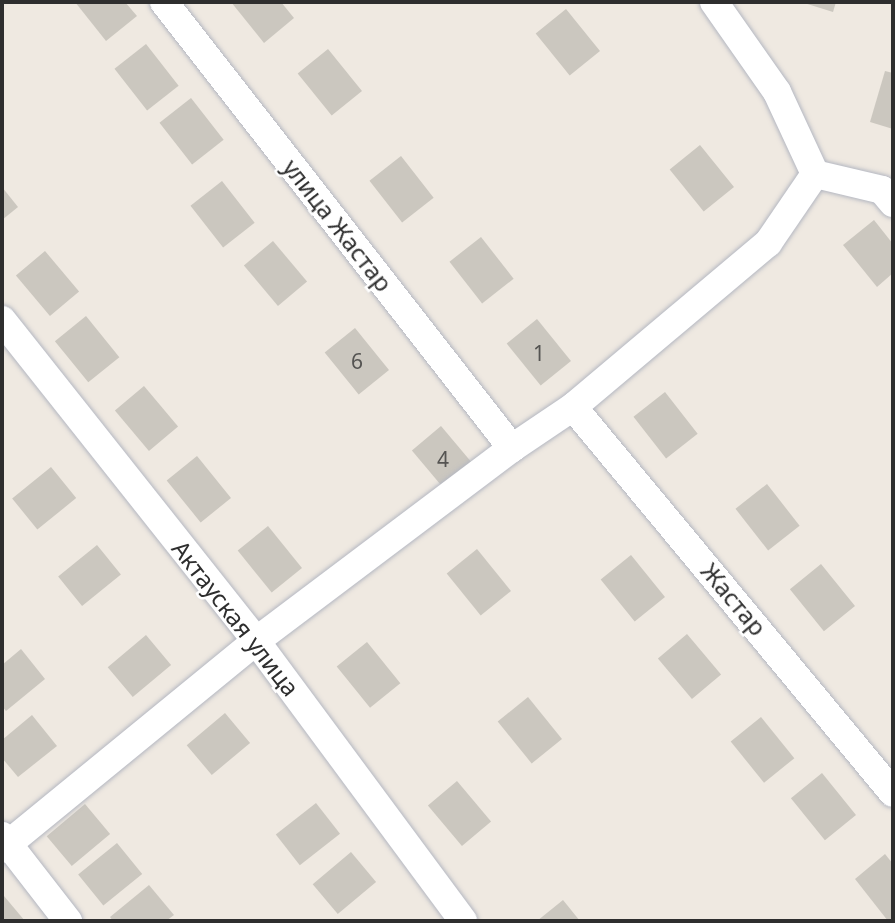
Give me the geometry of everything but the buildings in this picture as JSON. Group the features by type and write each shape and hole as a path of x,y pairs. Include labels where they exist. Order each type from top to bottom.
{"street":[{"name":"улица Жастар","path":"164,2 512,447"},
{"path":"714,2 777,92 815,174"},
{"path":"815,174 882,190 893,203"},
{"path":"68,921 4,843 256,641 512,447 573,407 768,243 815,174"},
{"name":"Актауская улица","path":"2,320 256,641 463,921"},
{"name":"Жастар","path":"573,407 893,793"}]}
